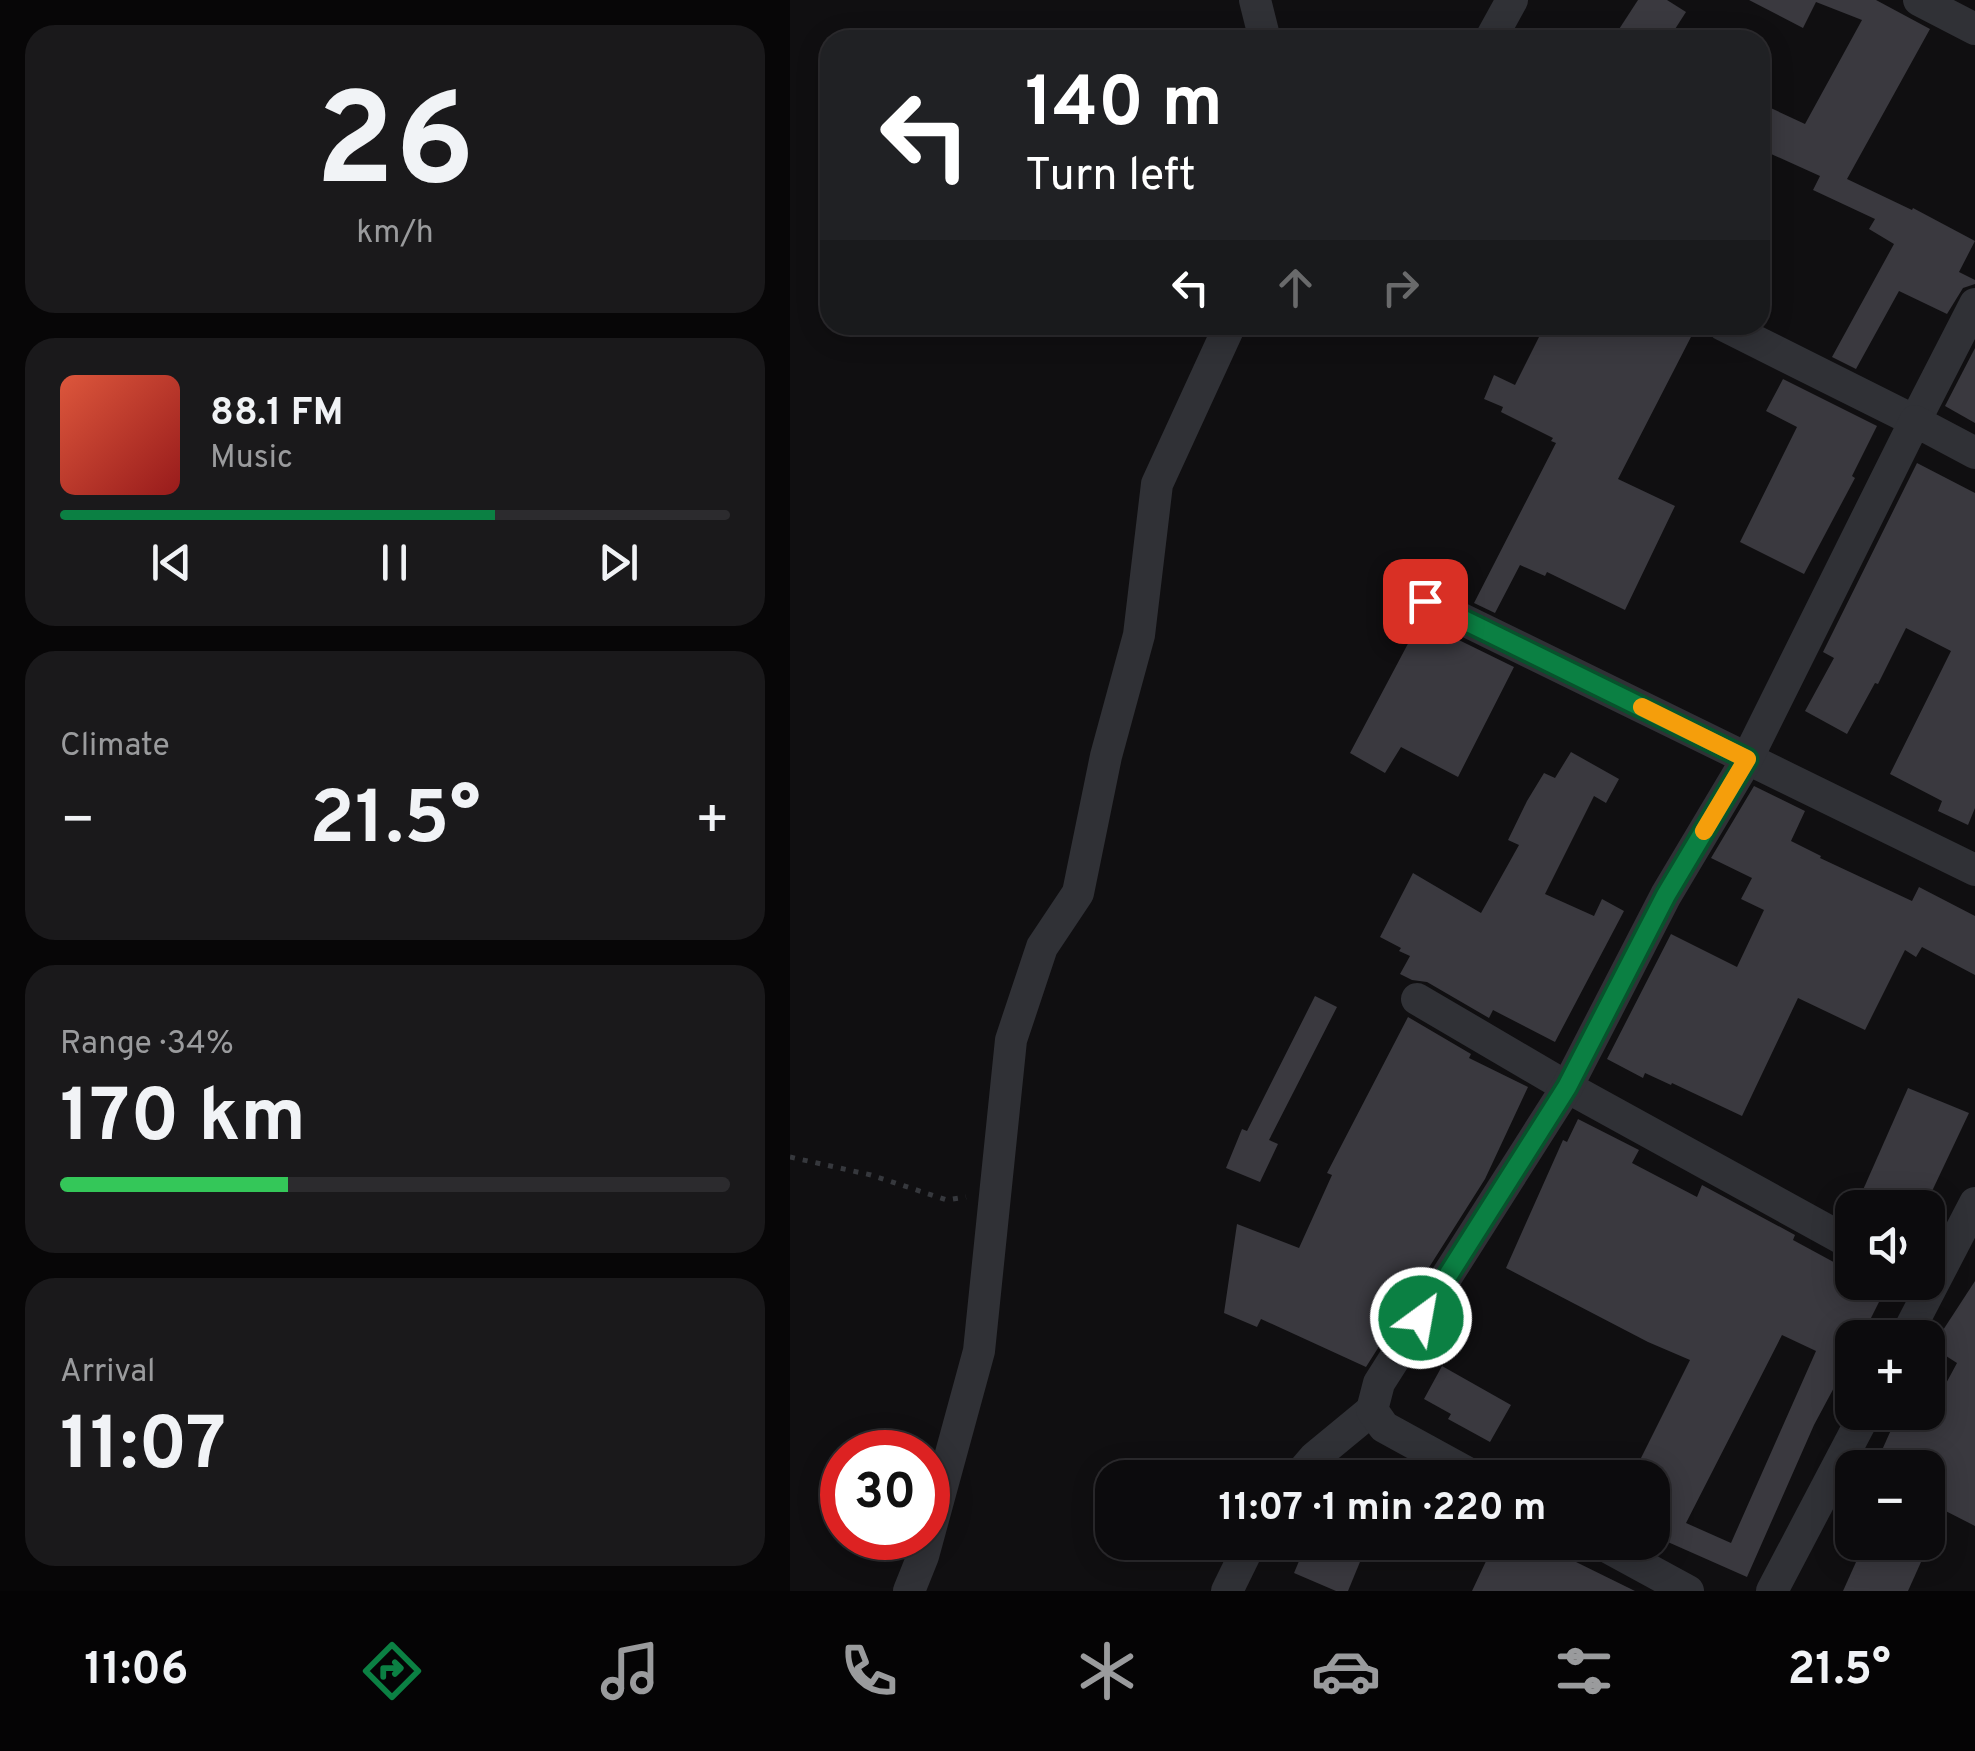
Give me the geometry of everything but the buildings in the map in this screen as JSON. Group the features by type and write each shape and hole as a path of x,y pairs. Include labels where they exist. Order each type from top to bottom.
{"street":[{"path":"1255,0 1262,30"},
{"path":"1496,30 1512,0"},
{"path":"1919,0 1975,29"},
{"path":"1312,1460 1372,1410 1380,1384 1567,1087 1666,895 1747,759 1975,304"},
{"path":"909,1591 923,1556 979,1351 1011,1040 1042,947 1078,893 1106,756 1139,635 1157,484 1225,335"},
{"path":"1743,335 1975,454"},
{"path":"1425,601 1975,870"},
{"path":"1417,999 1835,1235"},
{"path":"1945,1254 1975,1203"},
{"path":"1372,1410 1384,1428 1444,1460"},
{"path":"1772,1591 1857,1430"},
{"path":"1227,1591 1242,1560"},
{"path":"1631,1560 1688,1591"}],"path":[{"path":"790,1157 870,1175 946,1200 995,1193"}],"slow traffic":[{"path":"1642,707 1747,759 1704,831"}],"route":[{"path":"1421,1318 1567,1087 1666,895 1747,759 1425,601"}]}
